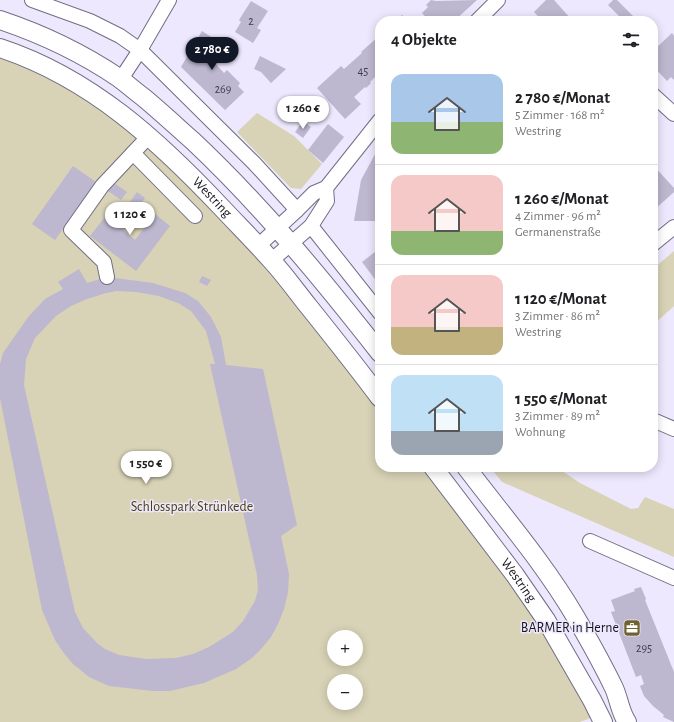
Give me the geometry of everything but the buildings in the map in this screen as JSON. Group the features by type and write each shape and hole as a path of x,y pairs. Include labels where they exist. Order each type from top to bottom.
{"main road":[{"name":"Westring","path":"0,20 66,47 96,63 121,79 170,120 218,164 278,228 337,298 375,347"},
{"name":"Westring","path":"0,48 44,66 66,77 113,107 149,136 189,173 272,260 375,392"},
{"name":"Westring","path":"437,472 515,575 546,620 603,722"},
{"name":"Westring","path":"470,472 539,563 571,610 603,667 614,690 622,714 627,722"}],"street":[{"path":"32,0 90,21 120,36 140,50 254,163 297,210"},
{"path":"121,79 170,0"},
{"path":"482,16 498,0"},
{"path":"658,100 674,114"},
{"path":"258,246 314,193 326,188 375,126"},
{"path":"107,277 104,262 71,230 102,186 149,136"},
{"path":"133,153 195,216"},
{"path":"272,260 311,226 328,201 326,188"},
{"path":"311,226 375,307"},
{"path":"658,240 674,227"},
{"path":"658,422 674,429"},
{"path":"590,541 674,578"}],"green space":[{"name":"Schlosspark Strünkede","path":"0,57 43,74 93,103 129,130 162,159 257,257 301,309 375,405 375,472 427,472 524,602 596,716 580,722 0,722"},
{"path":"257,113 294,136 322,164 301,189 291,188 237,132"},
{"path":"674,251 674,306 658,320 658,265"},
{"path":"494,472 564,472 580,483 631,509 638,508 645,497 674,509 674,557 502,482"}],"place":[{"name":"BARMER in Herne","path":"632,628"}]}
